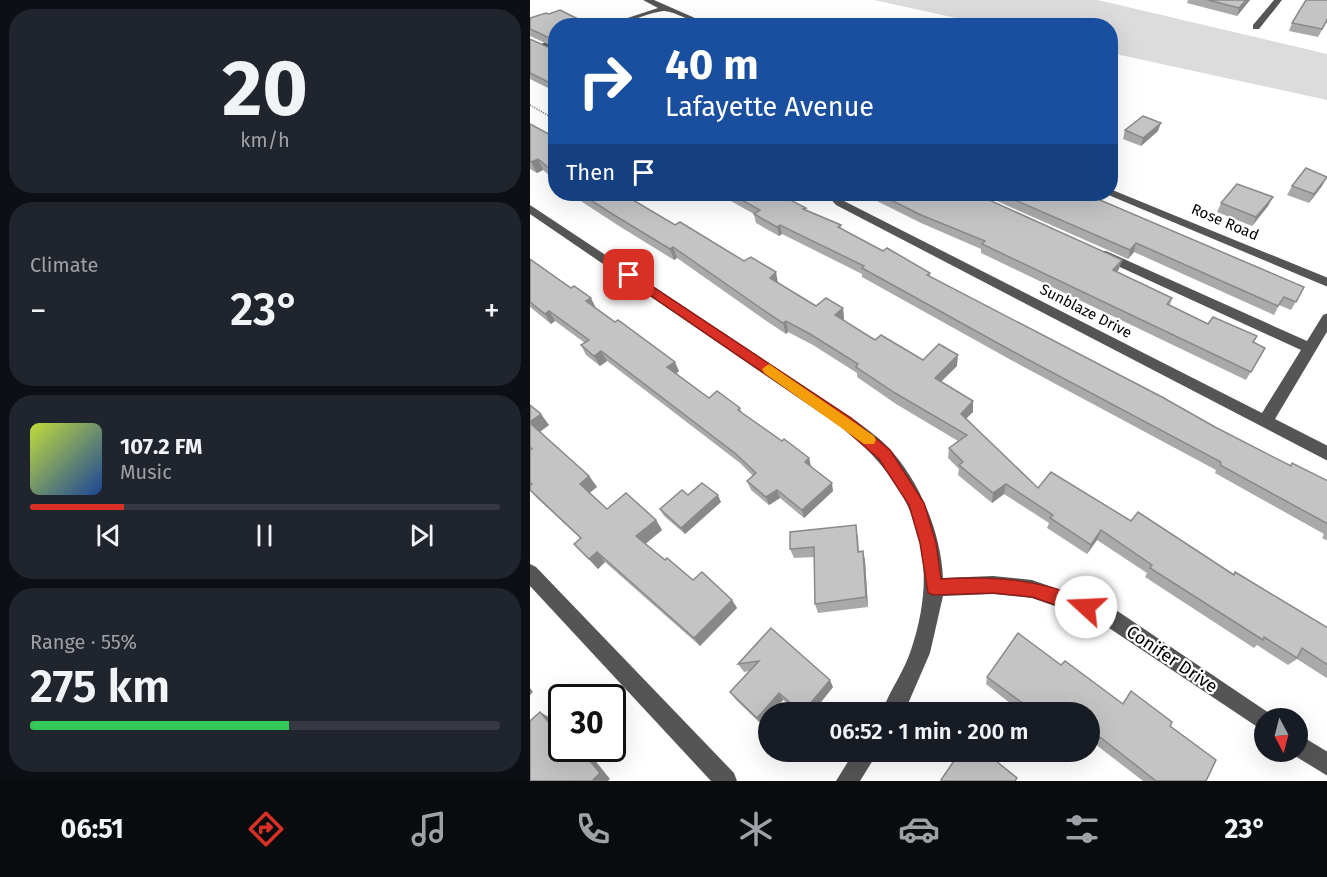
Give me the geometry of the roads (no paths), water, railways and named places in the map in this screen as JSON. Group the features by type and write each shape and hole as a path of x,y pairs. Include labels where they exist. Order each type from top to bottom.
{"street":[{"path":"647,0 690,18"},
{"path":"1256,27 1278,0"},
{"path":"633,18 666,8"},
{"path":"530,42 548,50"},
{"path":"540,46 548,44"},
{"name":"Rose Road","path":"1118,195 1328,283"},
{"name":"Sunblaze Drive","path":"838,201 1328,454"},
{"path":"530,209 846,422 885,454 916,503 928,543 934,587 918,660 898,702"},
{"path":"1086,247 1310,348"},
{"path":"1265,422 1328,318"},
{"path":"530,573 726,781"},
{"name":"Conifer Drive","path":"934,587 993,585 1032,589 1106,615 1254,715"},
{"path":"1308,752 1328,765"},
{"path":"847,781 860,762"}]}
